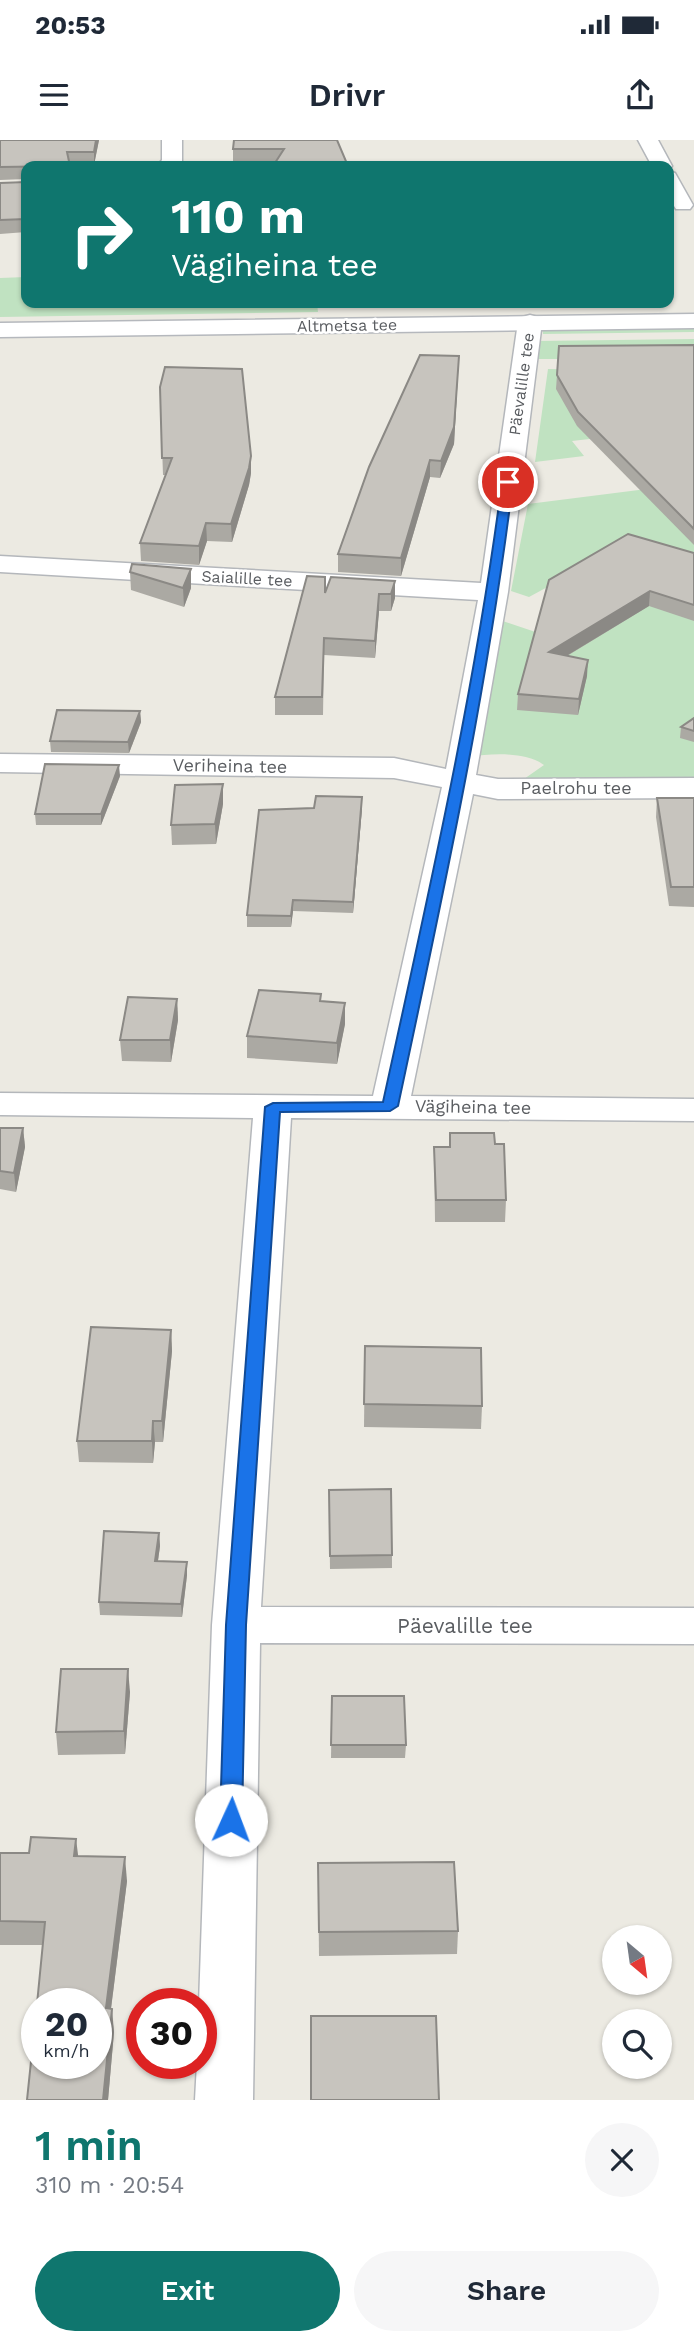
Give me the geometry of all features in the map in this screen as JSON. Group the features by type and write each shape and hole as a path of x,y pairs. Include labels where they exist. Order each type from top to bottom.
{"street":[{"path":"172,140 172,161"},
{"path":"648,140 659,161"},
{"path":"674,188 683,205"},
{"name":"Altmetsa tee","path":"0,330 694,321"},
{"name":"Päevalille tee","path":"390,1106 494,592 530,322"},
{"name":"Saialille tee","path":"0,564 494,592"},
{"name":"Veriheina tee","path":"0,763 394,768 458,780"},
{"name":"Paelrohu tee","path":"458,780 498,789 694,788"},
{"name":"Vägiheina tee","path":"0,1104 694,1110"},
{"path":"223,2100 236,1625 273,1107"},
{"name":"Päevalille tee","path":"236,1625 694,1626"}],"green space":[{"path":"21,277 21,308 318,308 318,312 0,317 0,278"},
{"path":"694,328 694,332 543,334 543,331 551,329"},
{"path":"694,339 694,359 534,359 536,341"},
{"path":"548,369 612,370 633,434 572,441 584,456 535,462"},
{"path":"694,483 694,781 524,779 544,765 518,756 498,754 470,757 497,619 580,647 553,584 529,597 511,591 528,504"}],"building":[{"path":"0,140 96,140 94,152 67,152 69,161 21,161 21,167 0,167"},
{"path":"234,140 337,140 346,161 276,161 284,149 233,149"},
{"path":"21,182 21,219 0,220 0,183"},
{"path":"694,345 694,529 578,412 557,375 559,346"},
{"path":"420,355 459,356 454,427 441,461 430,460 401,558 338,554 369,467"},
{"path":"165,367 242,369 251,456 249,468 231,524 206,523 199,546 140,543 172,458 162,458 160,387"},
{"path":"628,534 694,553 694,605 650,591 549,652 588,660 579,699 518,694 549,580"},
{"path":"132,564 191,569 183,588 130,572"},
{"path":"307,576 325,577 325,593 331,577 395,581 391,594 379,594 375,641 324,638 322,697 275,697"},
{"path":"57,710 140,711 128,742 50,741"},
{"path":"694,718 694,731 681,727"},
{"path":"45,764 119,765 101,814 35,814"},
{"path":"223,784 215,824 171,825 175,785"},
{"path":"316,796 362,797 353,902 293,900 291,916 247,915 259,810 314,808"},
{"path":"657,798 694,798 694,887 671,887"},
{"path":"259,990 321,994 320,1001 345,1003 337,1043 247,1036"},
{"path":"128,997 177,999 170,1040 120,1040"},
{"path":"0,1128 23,1128 14,1173 0,1171"},
{"path":"450,1133 494,1133 495,1144 504,1144 506,1200 436,1200 434,1147 450,1147"},
{"path":"91,1327 171,1330 162,1421 153,1421 152,1441 77,1441"},
{"path":"365,1346 481,1348 482,1406 364,1404"},
{"path":"391,1489 392,1555 330,1556 329,1490"},
{"path":"104,1531 159,1533 155,1561 187,1562 181,1604 99,1602"},
{"path":"61,1669 128,1669 124,1731 56,1732"},
{"path":"332,1696 404,1696 406,1745 331,1745"},
{"path":"31,1837 76,1839 74,1856 125,1857 109,1988 38,1988 45,1922 0,1921 0,1853 29,1853"},
{"path":"454,1862 458,1931 319,1932 318,1863"},
{"path":"311,2016 436,2016 439,2100 311,2100"},
{"path":"29,2079 105,2079 103,2100 27,2100"}],"route":[{"path":"231,1820 236,1625 273,1107 390,1106 456,798 494,592 508,482"}]}
